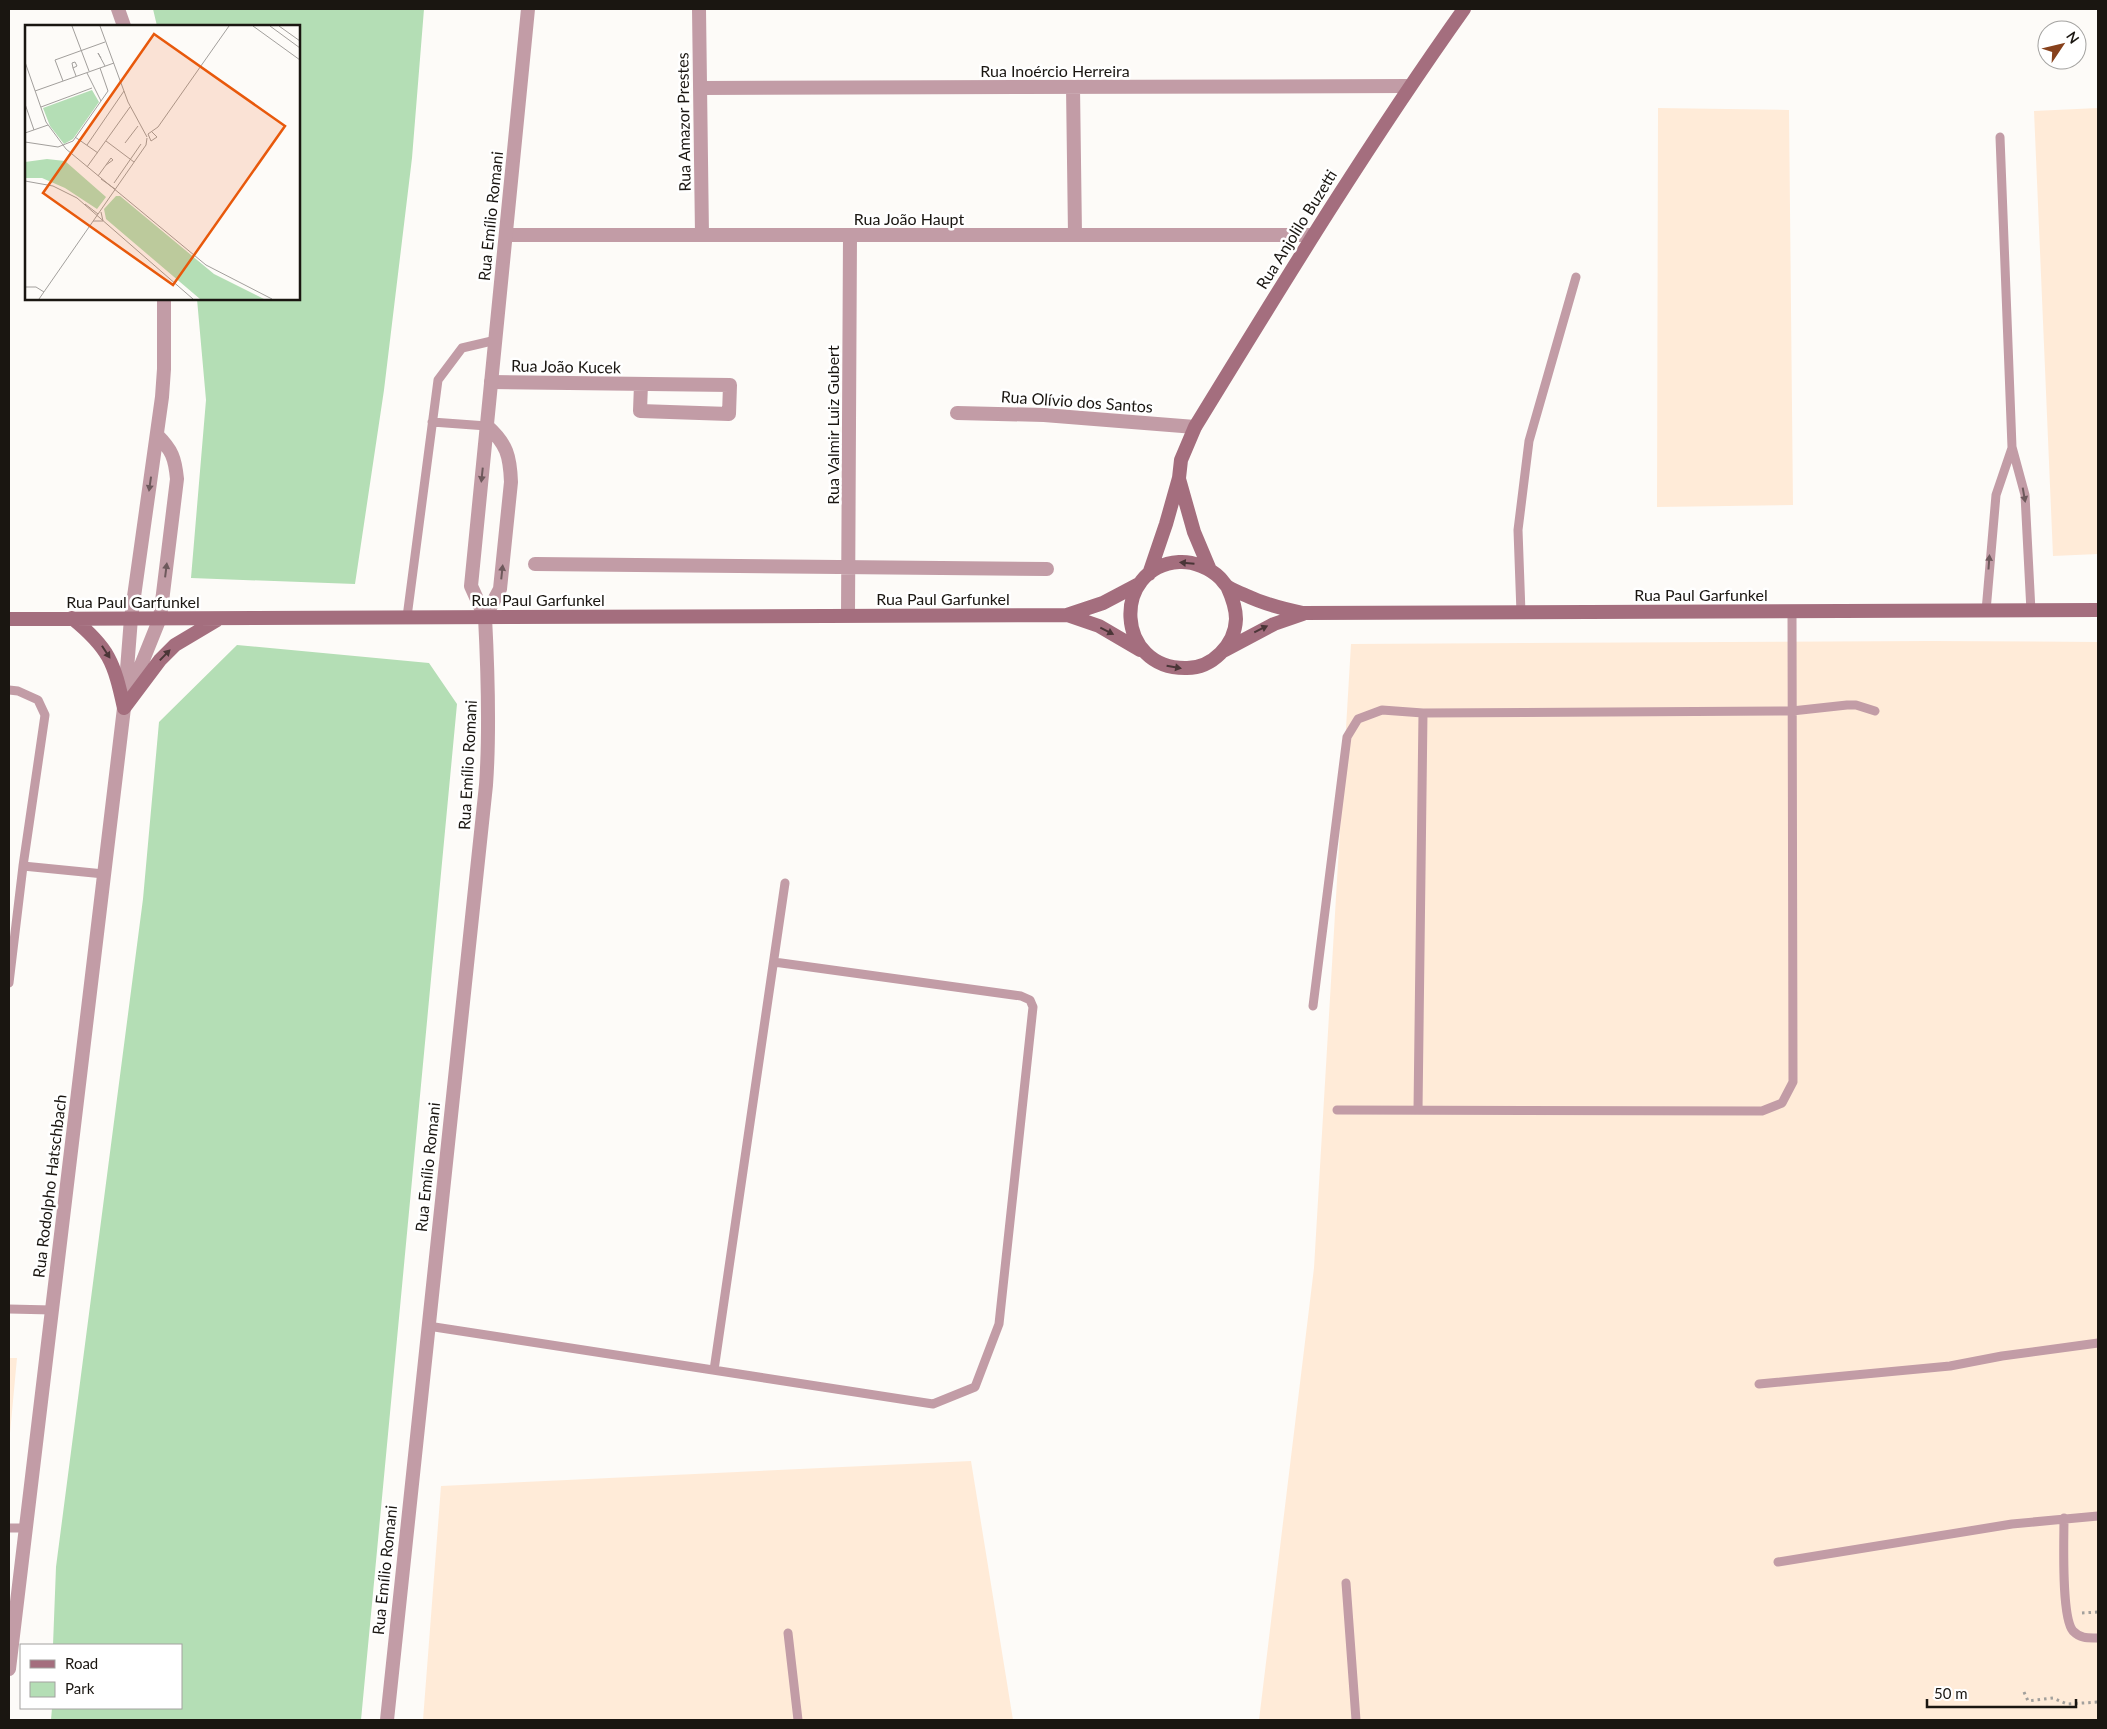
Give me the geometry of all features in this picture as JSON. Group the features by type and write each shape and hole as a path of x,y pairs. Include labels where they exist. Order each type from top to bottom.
{"main road":[{"name":"Rua Anjolilo Buzetti","path":"1144,579 1179,478 1182,460 1196,427 1312,235 1409,86 1464,9"},
{"name":"Rua Anjolilo Buzetti","path":"1179,478 1194,532 1210,570"},
{"path":"1179,562 1195,564 1210,570 1227,586 1234,603 1236,620 1232,637 1222,652 1209,663 1192,668 1175,669 1158,663 1144,653 1130,627 1129,612 1132,597 1144,579 1163,566 1179,562"},
{"name":"Rua Paul Garfunkel","path":"9,619 1067,615 1103,603 1144,579"},
{"name":"Rua Paul Garfunkel","path":"1227,586 1262,602 1303,614 2098,610"},
{"name":"Rua Paul Garfunkel","path":"1222,652 1266,627 1303,614"},
{"name":"Rua Paul Garfunkel","path":"1067,615 1106,630 1144,653"},
{"path":"72,618 104,648 112,662 124,708"},
{"path":"124,708 160,660 175,645 219,618"}],"street":[{"path":"118,9 124,25"},
{"name":"Rua Emílio Romani","path":"386,1720 486,785 489,689 485,617 471,586 528,9"},
{"name":"Rua Amazor Prestes","path":"700,9 702,235"},
{"name":"Rua Inoércio Herreira","path":"700,88 1409,86"},
{"path":"1073,87 1075,235"},
{"name":"Rua João Haupt","path":"506,235 1312,235"},
{"name":"Rua Valmir Luiz Gubert","path":"848,615 850,235"},
{"name":"Rua Rodolpho Hatschbach","path":"9,1669 124,708 131,618 164,369 164,300"},
{"name":"Rua João Kucek","path":"491,382 730,385 729,414 640,411 641,384"},
{"name":"Rua Olívio dos Santos","path":"957,413 1044,414 1196,427"},
{"path":"485,617 500,589 511,482 507,449 498,436 487,426"},
{"name":"Rua Rodolpho Hatschbach","path":"124,708 160,618 177,479 175,462 168,447 156,435"},
{"path":"536,564 1047,569"}],"lane":[{"path":"2000,136 2012,448 2025,495 2031,611"},
{"path":"1521,613 1518,530 1528,441 1576,277"},
{"path":"407,617 438,380 462,348 496,340"},
{"path":"432,422 487,426"},
{"path":"1986,611 1996,495 2012,448"},
{"path":"1338,1110 1762,1111 1782,1103 1793,1082 1792,612"},
{"path":"9,690 18,691 38,700 45,714 23,866 9,983"},
{"path":"1313,1006 1347,737 1358,719 1382,710 1423,713 1792,711 1856,705 1875,711"},
{"path":"1418,1110 1423,713"},
{"path":"23,866 104,874"},
{"path":"714,1370 786,883"},
{"path":"428,1326 933,1404 975,1387 999,1324 1033,1008 1030,1000 1021,996 774,962"},
{"path":"9,1308 52,1310"},
{"path":"1759,1384 1950,1366 2002,1356 2098,1343"},
{"path":"1778,1562 2012,1524 2098,1516"},
{"path":"2064,1518 2066,1614 2072,1630 2083,1638 2098,1638"},
{"path":"9,1528 26,1528"},
{"path":"1346,1584 1356,1720"},
{"path":"788,1633 798,1720"}],"path":[{"path":"2024,1692 2028,1701 2053,1698 2067,1704 2098,1702"}],"shaded area":[{"path":"1658,108 1789,110 1793,505 1657,507"},
{"path":"2098,108 2098,554 2053,556 2034,111"},
{"path":"2098,642 2098,1720 1259,1720 1314,1268 1351,644"},
{"path":"9,1358 17,1358 9,1444"},
{"path":"971,1461 1013,1720 423,1720 441,1486"}],"green space":[{"path":"153,9 424,9 412,158 384,390 355,584 191,578 206,400 197,300 300,300 300,25 157,25"},
{"path":"237,645 429,663 457,704 361,1720 51,1720 52,1709 182,1709 182,1644 53,1644 56,1567 143,899 159,722"}]}
